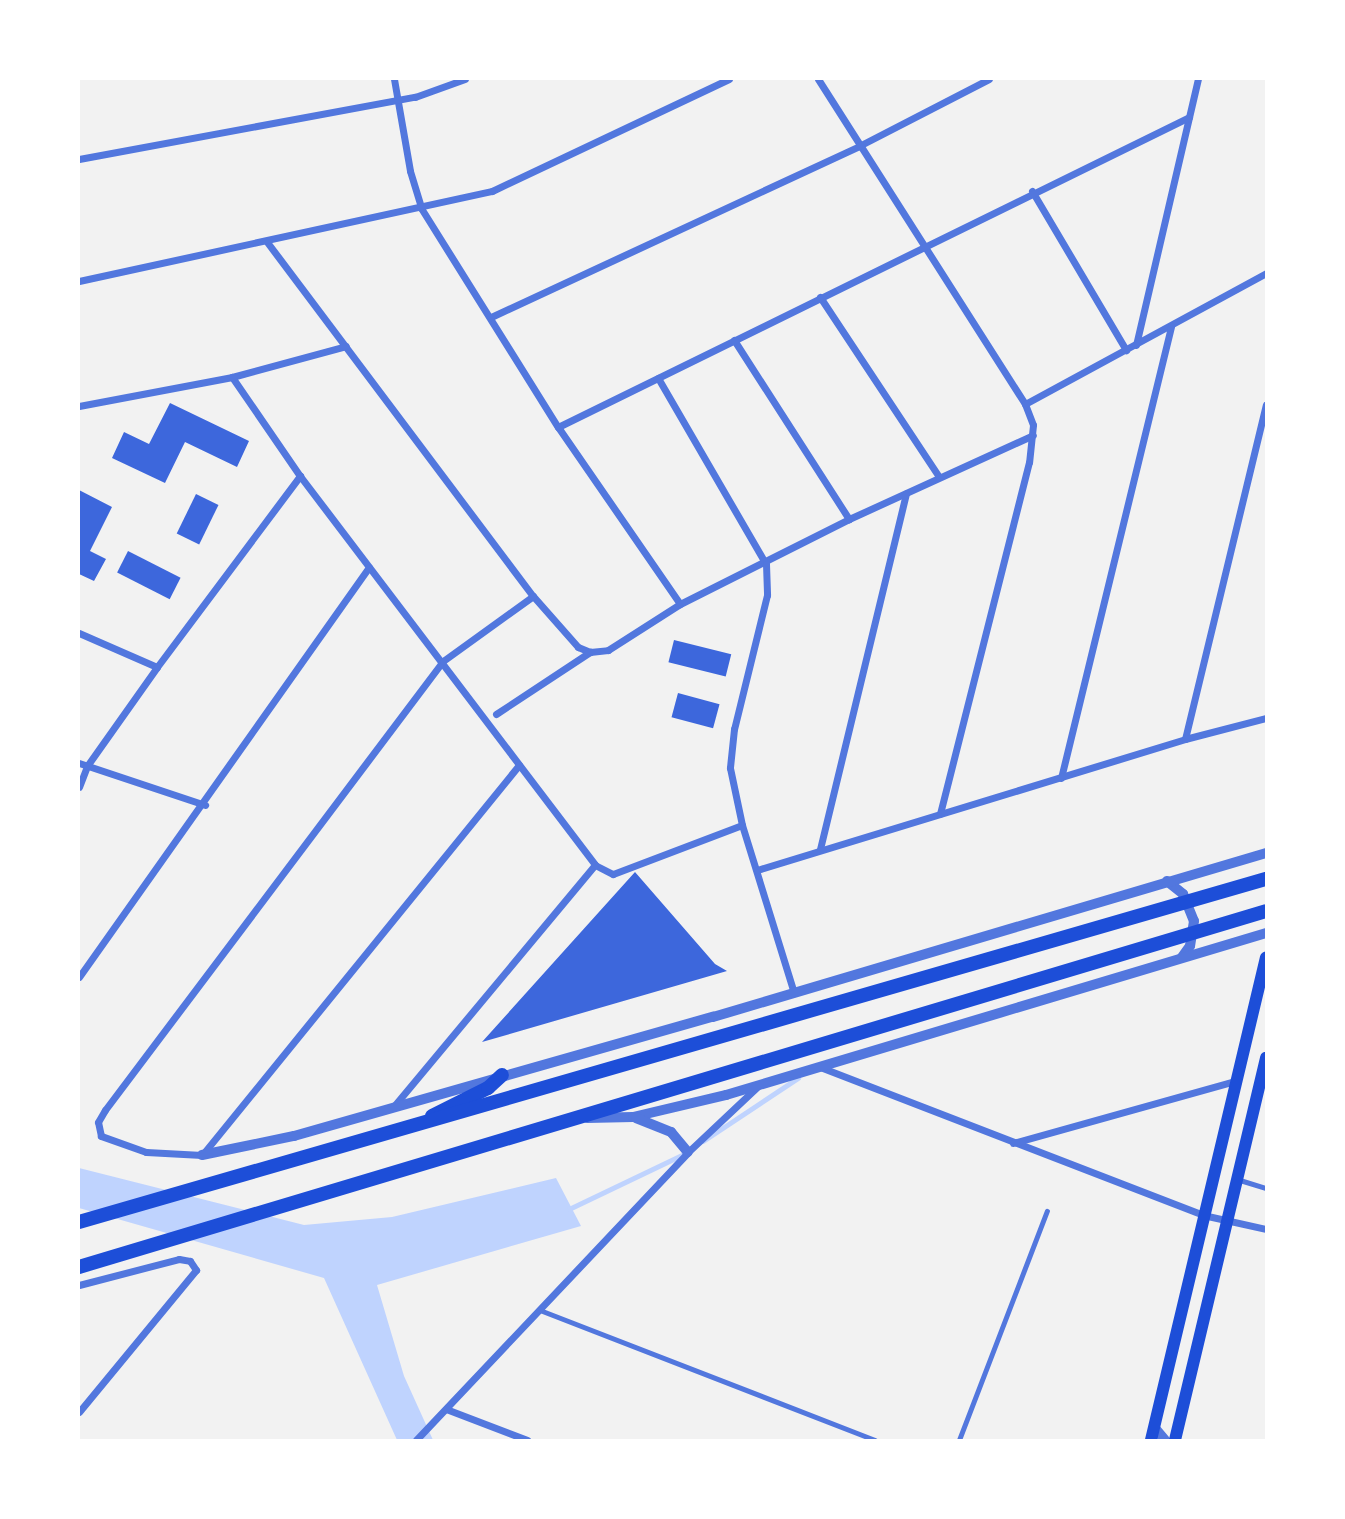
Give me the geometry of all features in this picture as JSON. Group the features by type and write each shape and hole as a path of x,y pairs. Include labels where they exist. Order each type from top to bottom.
{"main road":[{"path":"82,1221 202,1183 423,1123 1266,879"},
{"path":"79,1267 584,1118 760,1060 1266,911"},
{"path":"1151,1440 1266,958"},
{"path":"1175,1440 1266,1058"},
{"path":"423,1123 447,1106 488,1088 502,1075"}],"street":[{"path":"394,79 410,171 421,208 558,427 680,604"},
{"path":"79,159 398,100 430,93 465,79"},
{"path":"79,281 421,208 522,179 729,79"},
{"path":"818,79 1025,404 1033,435 940,814"},
{"path":"491,317 859,146 989,79"},
{"path":"1136,345 1198,79"},
{"path":"558,427 1032,191 1189,117"},
{"path":"1032,191 1126,350"},
{"path":"267,242 533,596 578,647 590,652"},
{"path":"1025,404 1266,273"},
{"path":"820,297 939,477"},
{"path":"1061,778 1171,326"},
{"path":"734,340 849,519"},
{"path":"79,406 232,377 346,346"},
{"path":"232,377 300,476 598,867 613,874 631,869 742,825"},
{"path":"658,378 766,564 767,595 731,749 730,768 742,825 794,993"},
{"path":"1185,739 1266,405"},
{"path":"496,714 590,652 608,650 680,604 766,564 849,519 1033,435"},
{"path":"79,787 83,764 300,476"},
{"path":"820,849 906,493"},
{"path":"79,977 205,805 369,567"},
{"path":"533,596 443,662 105,1110 98,1122 101,1136 146,1152 202,1155 294,1136 794,993 1266,853"},
{"path":"79,633 157,667"},
{"path":"757,870 1185,739 1266,718"},
{"path":"83,764 205,805"},
{"path":"202,1155 519,765"},
{"path":"394,1106 598,867"},
{"path":"1167,881 1183,894 1194,921 1190,946 1182,957"},
{"path":"584,1118 633,1117 762,1082 1266,933"},
{"path":"816,1065 1203,1215 1266,1229"},
{"path":"416,1440 688,1152 762,1082"},
{"path":"1013,1143 1235,1082"},
{"path":"633,1117 671,1132 688,1152"},
{"path":"79,1285 179,1259 194,1263 194,1277 79,1412"},
{"path":"446,1409 527,1440"},
{"path":"1154,1427 1165,1440"}],"lane":[{"path":"1236,1178 1266,1188"},
{"path":"959,1440 1047,1211"},
{"path":"540,1310 875,1440"}],"water":[{"path":"79,1168 304,1225 392,1217 556,1178 581,1226 377,1285 404,1376 433,1440 397,1440 324,1278 79,1208"}],"building":[{"path":"170,403 249,441 237,467 185,442 165,483 112,458 124,432 149,444"},
{"path":"79,490 112,507 90,551 106,559 94,581 79,574"},
{"path":"196,494 218,505 199,545 177,534"},
{"path":"128,551 181,578 170,599 117,572"},
{"path":"674,640 731,654 726,677 668,662"},
{"path":"678,693 720,704 713,728 672,717"},
{"path":"635,872 715,964 727,971 482,1042"}],"waterway":[{"path":"703,1141 798,1078"},
{"path":"569,1209 684,1154"}]}
